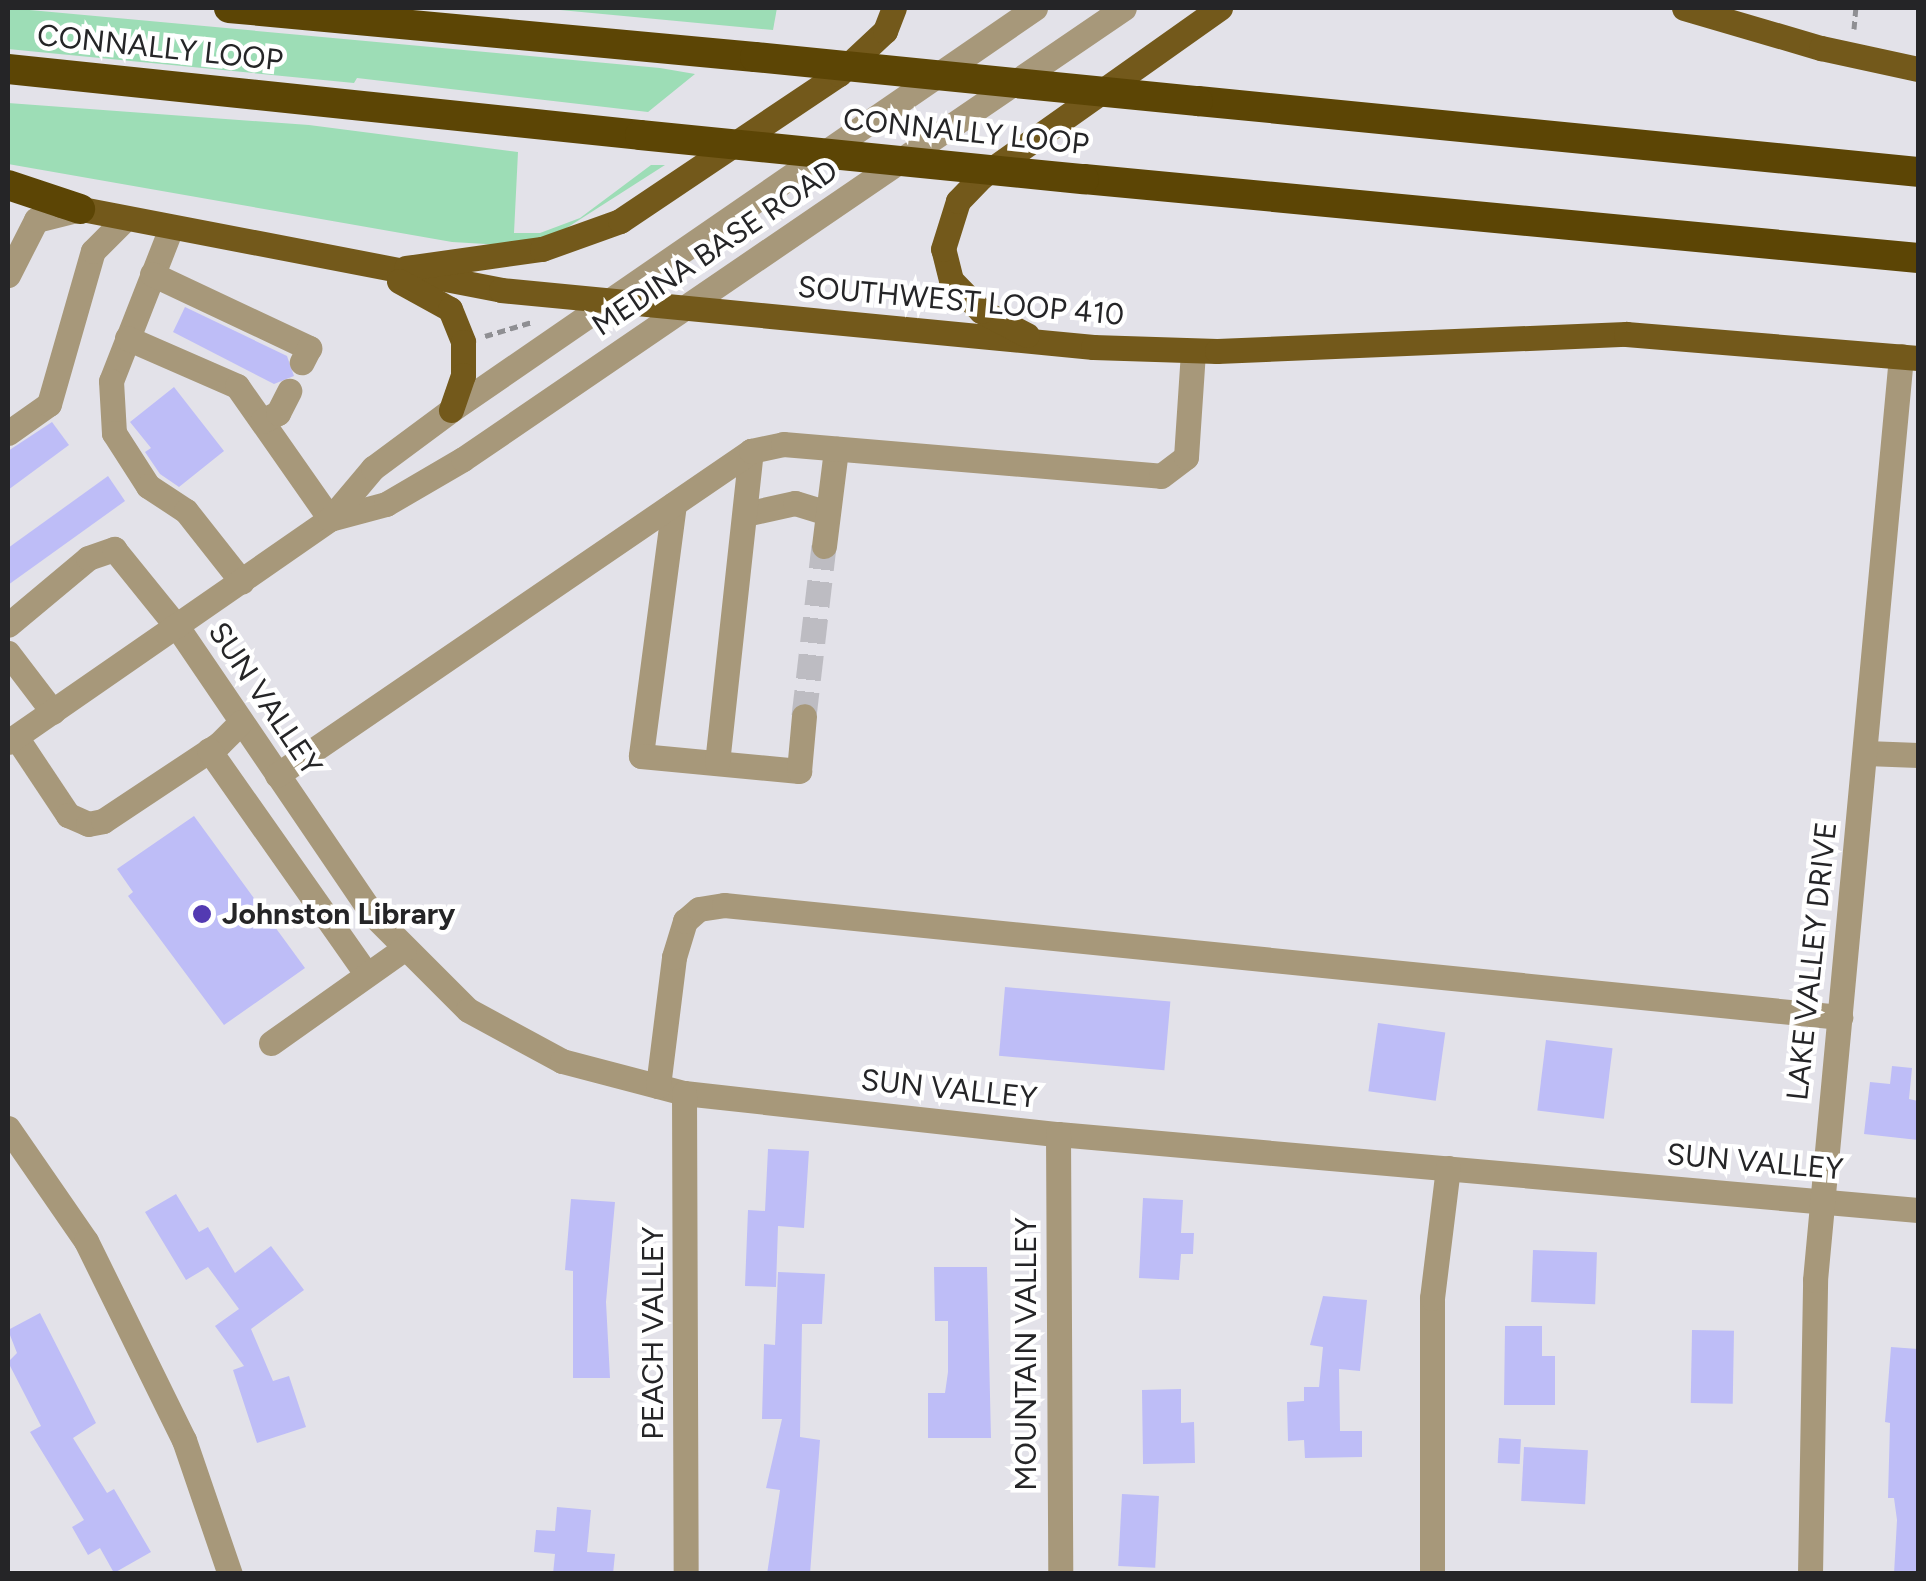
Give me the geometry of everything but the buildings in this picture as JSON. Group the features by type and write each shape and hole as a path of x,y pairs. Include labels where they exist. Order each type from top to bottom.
{"highway":[{"name":"CONNALLY LOOP","path":"229,8 1918,172"},
{"name":"CONNALLY LOOP","path":"8,69 1084,179 1918,258"},
{"path":"8,185 80,210"}],"main road":[{"path":"381,272 542,250 620,222 839,74 885,31 894,8"},
{"path":"1050,343 998,321 960,292 944,258 949,218 981,177 1220,8"},
{"path":"1684,8 1736,15 1918,68"},
{"name":"SOUTHWEST LOOP 410","path":"8,194 381,272 609,302 1050,343 1193,351 1626,334 1910,357"},
{"path":"381,272 450,308 463,342 462,375 451,410"}],"street":[{"name":"MEDINA BASE ROAD","path":"12,739 178,628 330,518 373,468 451,410 1035,8"},
{"name":"MEDINA BASE ROAD","path":"330,518 386,504 463,459 1124,8"},
{"path":"8,271 36,220 80,210"},
{"path":"8,433 49,404 92,251 125,219"},
{"path":"172,228 111,380 114,433 148,486 186,510 242,582"},
{"path":"152,274 310,348 302,362"},
{"path":"127,338 237,386 330,518"},
{"path":"277,775 752,452 784,444 1161,476 1186,457 1193,351"},
{"name":"LAKE VALLEY DRIVE","path":"1810,1574 1810,1421 1821,1200 1910,357"},
{"path":"262,421 278,413 289,391"},
{"path":"824,546 836,449"},
{"path":"718,763 752,452"},
{"path":"744,514 795,503 828,513"},
{"path":"674,504 641,756 799,771 804,716"},
{"name":"SUN VALLEY","path":"8,625 88,558 114,549 178,628 373,916 468,1010 562,1061 684,1093 1058,1134 1918,1210"},
{"path":"8,652 53,712"},
{"path":"12,739 68,815 88,824 103,821 208,750 241,722"},
{"path":"208,750 366,973"},
{"path":"1866,753 1918,755"},
{"path":"658,1086 674,958 686,921 700,909 724,905 1840,1017"},
{"path":"272,1043 352,990 366,973 404,949"},
{"name":"PEACH VALLEY","path":"684,1093 686,1574"},
{"path":"8,1128 94,1258 184,1440 230,1574"},
{"name":"MOUNTAIN VALLEY","path":"1058,1134 1060,1574"},
{"path":"1432,1574 1432,1298 1448,1168"}],"path":[{"path":"476,339 549,316"}],"green space":[{"path":"8,8 695,74 648,112 357,78 354,83 8,49"},
{"path":"539,8 777,8 773,30"},
{"path":"8,103 309,125 518,152 514,233 540,233 580,218 651,165 665,165 554,236 503,245 452,242 8,164"}],"tunnel":[{"path":"804,716 824,546"}],"place":[{"name":"Johnston Library","path":"202,914"}]}
